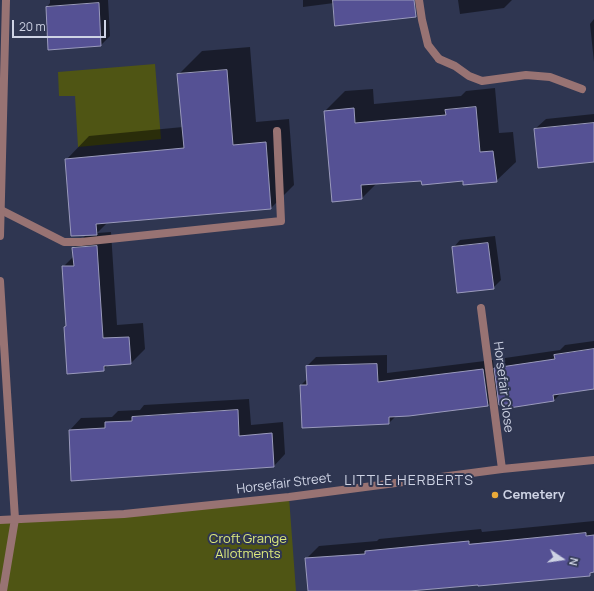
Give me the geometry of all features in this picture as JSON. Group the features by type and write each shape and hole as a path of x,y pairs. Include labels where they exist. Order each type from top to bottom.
{"street":[{"path":"419,0 428,45 439,59 455,66 469,76 482,81 526,75 550,77 582,89"},
{"path":"0,236 4,4"},
{"path":"1,210 64,242 81,242 281,221 277,131"},
{"path":"0,281 15,519 3,591"},
{"name":"Horsefair Close","path":"481,308 502,469"},
{"name":"Horsefair Street","path":"0,520 124,514 289,497 502,469 594,460"}],"green space":[{"path":"155,64 161,139 78,147 75,96 59,96 58,72"},
{"name":"Croft Grange Allotments","path":"289,497 296,591 0,591 0,520"}],"building":[{"path":"333,0 414,0 416,17 335,26"},
{"path":"99,3 101,46 48,50 46,7"},
{"path":"227,70 233,145 266,142 271,209 96,224 97,235 71,236 65,159 184,148 177,74"},
{"path":"476,107 480,152 493,151 497,182 463,185 463,181 422,185 421,181 361,185 362,199 332,202 324,111 354,108 355,123 446,115 445,110"},
{"path":"594,123 594,162 538,168 534,129"},
{"path":"488,243 494,289 457,293 452,247"},
{"path":"97,246 103,338 129,337 131,364 104,366 104,371 67,374 64,327 66,326 62,266 74,266 72,248"},
{"path":"594,349 594,389 553,395 554,401 509,408 508,404 499,405 494,368 555,359 554,355"},
{"path":"377,364 378,382 483,369 488,406 409,416 389,417 389,424 302,428 300,385 307,385 306,366"},
{"path":"238,410 239,436 272,433 274,467 71,481 69,430 105,428 105,422 132,421 132,417"},
{"path":"586,533 586,536 594,535 594,572 590,573 590,576 410,591 308,591 305,558 365,554 365,551 469,541 469,544"}],"place":[{"name":"Cemetery","path":"495,495"}],"district":[{"name":"LITTLE HERBERTS","path":"409,481"}]}
